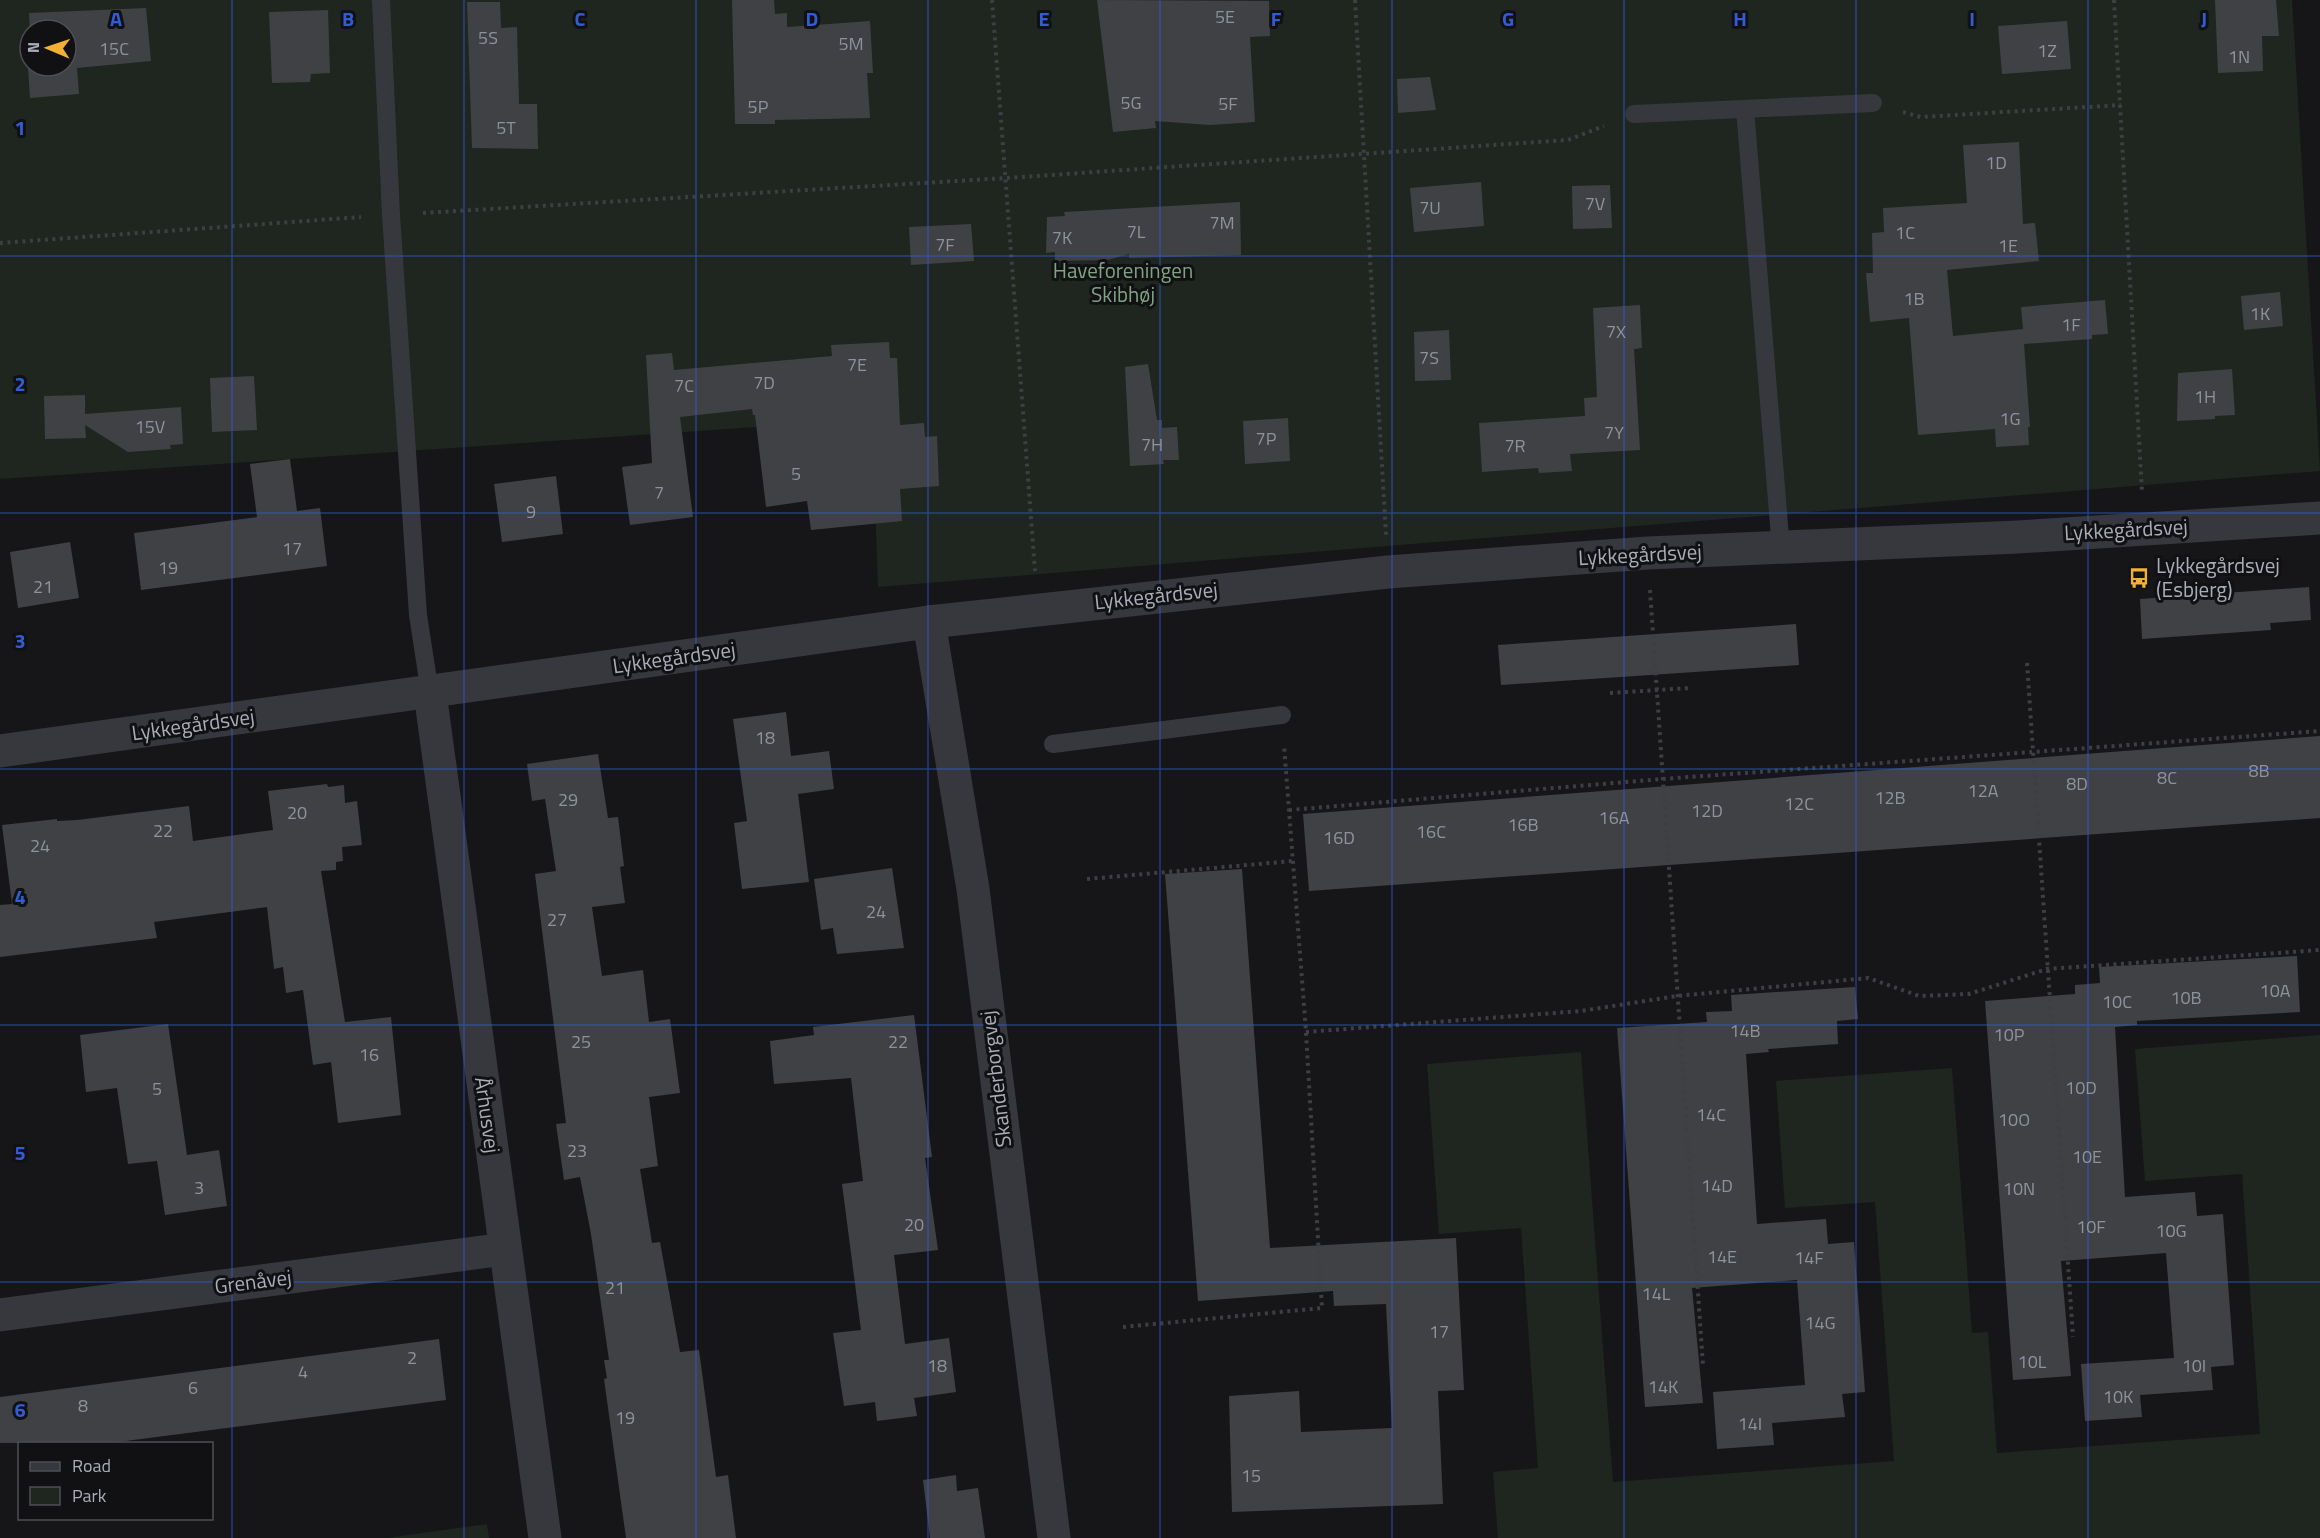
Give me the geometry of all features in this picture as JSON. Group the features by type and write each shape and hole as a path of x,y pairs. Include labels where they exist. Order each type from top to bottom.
{"street":[{"name":"Lykkegårdsvej","path":"0,751 1037,608 1388,572 1648,553 1781,549 2320,518"},
{"name":"Skanderborgvej","path":"929,622 973,889 1054,1538"},
{"name":"Århusvej","path":"430,693 545,1538"},
{"name":"Grenåvej","path":"0,1314 506,1249"}],"lane":[{"path":"381,0 392,215 418,615 430,693"},
{"path":"1634,114 1873,103"},
{"path":"1745,109 1781,549"},
{"path":"1053,744 1282,715"}],"path":[{"path":"992,0 1037,608"},
{"path":"1355,0 1388,572"},
{"path":"2114,0 2144,529"},
{"path":"1873,103 1921,117 2121,105"},
{"path":"0,243 392,215 1006,178 1568,140 1634,114"},
{"path":"1648,553 1703,1366"},
{"path":"2027,663 2073,1338"},
{"path":"1610,693 1690,687"},
{"path":"1123,1327 1322,1308 1306,1032 1282,715"},
{"path":"1289,810 1662,779 2320,731"},
{"path":"1087,879 1293,861"},
{"path":"1306,1032 1581,1011 1677,996 1868,978 1919,996 1969,994 2048,969 2320,951"}],"green space":[{"name":"Haveforeningen Skibhøj","path":"0,0 2292,0 2320,471 878,587 872,419 0,479"},
{"path":"2320,1035 2320,1538 1498,1538 1493,1472 1538,1468 1521,1228 1439,1234 1427,1064 1581,1052 1613,1482 1894,1461 1875,1202 1785,1208 1776,1081 1952,1068 1972,1333 1988,1332 1997,1453 2260,1434 2242,1174 2145,1181 2135,1049"},
{"path":"487,1524 489,1538 386,1538"}],"building":[{"path":"732,0 774,0 775,14 787,13 787,27 870,21 873,73 867,73 870,118 775,120 775,124 735,124"},
{"path":"1097,0 1269,1 1270,36 1250,37 1255,122 1210,125 1155,121 1156,128 1113,132"},
{"path":"2215,0 2276,0 2279,36 2262,36 2263,71 2218,73"},
{"path":"467,2 500,2 501,28 517,27 519,104 537,104 538,149 472,148"},
{"path":"146,8 151,61 78,68 78,18 29,18 29,13"},
{"path":"328,10 330,73 311,74 310,82 272,83 269,12"},
{"path":"2067,21 2071,69 2002,74 1998,26"},
{"path":"1430,77 1436,110 1398,113 1397,79"},
{"path":"29,78 78,78 79,94 30,98"},
{"path":"2019,142 2023,224 2035,223 2039,261 1947,270 1953,336 2023,329 2021,307 2105,300 2108,334 2092,335 2092,339 2024,344 2030,427 2028,427 2029,445 1996,447 1995,429 1918,435 1909,318 1870,322 1866,273 1873,273 1872,233 1884,232 1883,208 1967,203 1963,145"},
{"path":"1481,182 1484,226 1414,232 1410,188"},
{"path":"1610,185 1612,228 1573,229 1572,186"},
{"path":"1240,202 1241,255 1129,258 1129,254 1108,260 1055,261 1055,252 1046,253 1047,217 1065,216 1064,212"},
{"path":"971,224 974,261 911,265 909,227"},
{"path":"2280,292 2283,326 2244,330 2241,296"},
{"path":"1640,305 1642,348 1634,349 1640,450 1570,454 1572,471 1539,473 1538,468 1482,472 1479,423 1585,416 1584,398 1597,397 1593,308"},
{"path":"1449,330 1451,380 1415,381 1414,332"},
{"path":"889,342 890,358 897,358 900,425 924,423 925,437 937,436 939,486 900,489 902,521 811,530 807,501 766,507 755,415 752,409 680,417 693,517 630,525 622,467 652,463 646,355 672,353 674,370 832,356 831,345"},
{"path":"1148,364 1157,420 1162,420 1162,428 1177,427 1179,460 1163,460 1164,464 1130,466 1125,367"},
{"path":"2232,369 2235,415 2215,416 2215,419 2177,421 2178,373"},
{"path":"254,376 257,430 212,432 210,378"},
{"path":"85,395 85,414 181,407 183,444 170,445 171,449 128,452 85,425 86,438 45,439 44,396"},
{"path":"1288,418 1290,461 1245,464 1243,421"},
{"path":"290,459 297,511 320,508 327,566 141,590 134,533 257,517 250,464"},
{"path":"556,476 563,534 502,542 494,484"},
{"path":"70,542 79,598 18,608 10,552"},
{"path":"2309,587 2311,620 2270,623 2271,630 2142,639 2140,599"},
{"path":"1796,624 1799,665 1501,685 1498,645"},
{"path":"786,712 791,756 829,751 834,789 798,794 809,882 742,889 734,823 747,821 733,719"},
{"path":"2320,736 2320,818 1309,891 1303,814"},
{"path":"598,754 608,818 618,817 624,866 620,867 625,903 592,907 602,976 643,970 649,1022 670,1019 680,1093 649,1097 658,1166 640,1169 652,1243 660,1242 680,1352 699,1350 716,1477 728,1475 736,1538 626,1538 604,1379 607,1378 604,1360 609,1360 591,1234 580,1177 564,1180 556,1124 566,1123 535,874 556,871 545,799 532,801 527,764"},
{"path":"327,784 328,787 344,785 345,803 357,801 362,845 342,847 343,861 336,862 336,870 321,871 345,1022 391,1017 401,1115 338,1123 331,1062 313,1065 303,990 286,993 283,967 274,969 267,907 154,922 157,938 0,957 0,905 12,904 2,825 57,819 57,821 77,820 189,806 193,841 273,830 268,791"},
{"path":"892,868 904,948 837,954 833,928 821,930 814,879"},
{"path":"1242,869 1270,1248 1456,1238 1464,1390 1438,1391 1443,1504 1232,1512 1229,1396 1299,1391 1301,1432 1392,1428 1386,1304 1334,1306 1333,1291 1198,1301 1165,874"},
{"path":"2297,956 2300,1012 2137,1021 2137,1025 2115,1027 2125,1197 2195,1192 2197,1216 2223,1214 2234,1365 2211,1367 2213,1390 2140,1395 2142,1417 2085,1421 2081,1364 2174,1358 2166,1253 2061,1261 2071,1376 2013,1380 1985,1001 2075,994 2075,985 2100,983 2099,967"},
{"path":"1855,987 1858,1019 1837,1021 1838,1044 1768,1049 1769,1052 1746,1054 1757,1224 1826,1219 1828,1244 1854,1242 1865,1392 1842,1394 1845,1417 1772,1423 1774,1445 1717,1449 1713,1392 1805,1385 1797,1280 1692,1288 1703,1403 1645,1407 1617,1028 1707,1022 1706,1012 1732,1011 1731,995"},
{"path":"914,1015 932,1157 925,1158 938,1250 894,1255 905,1344 949,1338 956,1392 914,1398 917,1416 877,1421 875,1402 844,1406 833,1333 861,1330 842,1184 863,1181 851,1078 774,1084 770,1041 814,1035 813,1027"},
{"path":"168,1024 187,1155 219,1150 227,1206 165,1215 157,1161 128,1164 117,1088 86,1092 80,1035"},
{"path":"439,1339 446,1400 118,1442 0,1443 0,1397"},
{"path":"956,1475 957,1491 978,1488 985,1538 930,1538 923,1480"}],"place":[{"name":"Lykkegårdsvej (Esbjerg)","path":"2139,578"}]}
